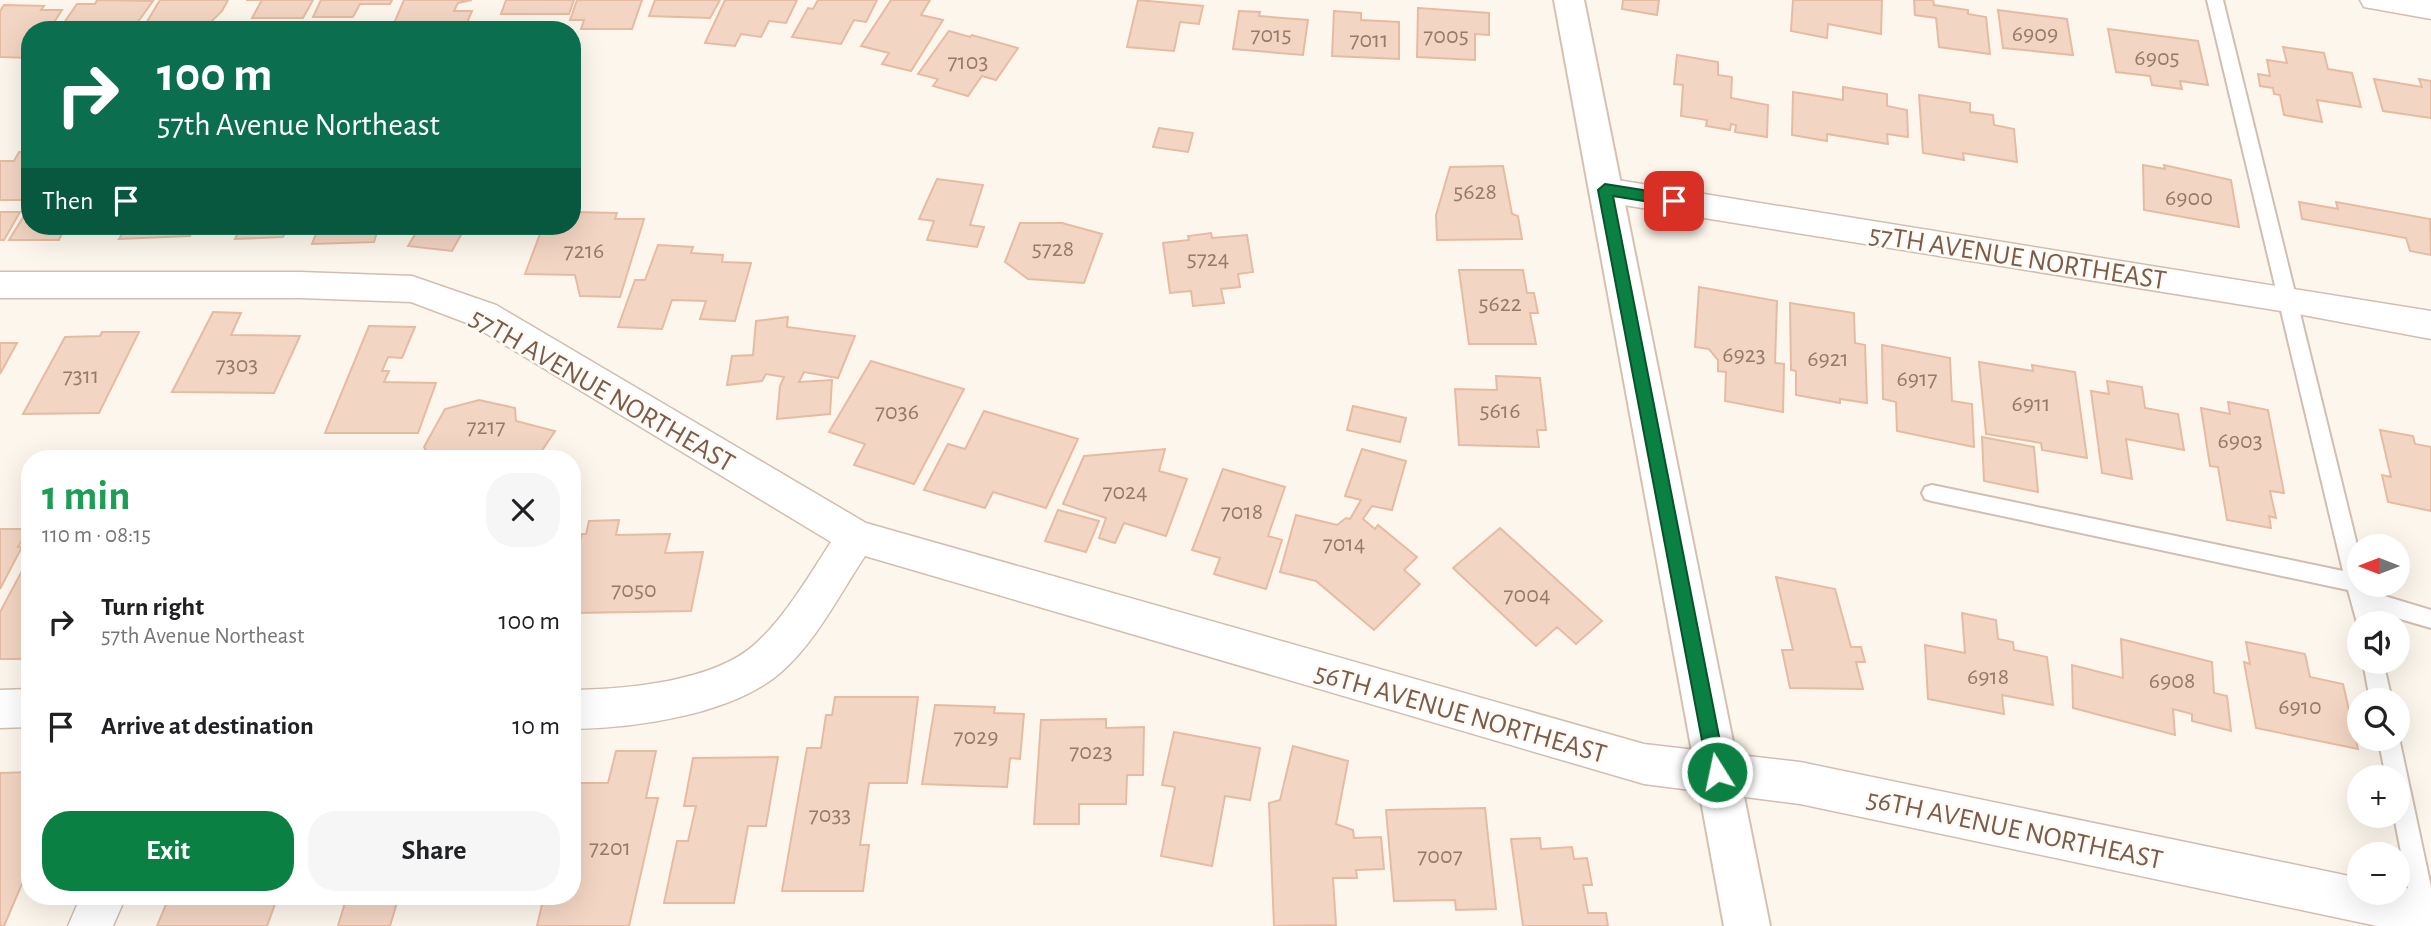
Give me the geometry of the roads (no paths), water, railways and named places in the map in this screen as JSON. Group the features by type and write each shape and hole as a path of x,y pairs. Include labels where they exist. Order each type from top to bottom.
{"main road":[{"path":"1569,0 1747,926"}],"street":[{"path":"2374,0 2431,9"},
{"name":"57TH AVENUE NORTHEAST","path":"1605,190 2287,299 2431,325"},
{"name":"57TH AVENUE NORTHEAST","path":"0,285 300,285 412,289 484,315 856,537"},
{"path":"581,710 595,711 694,693 755,668 787,637 856,537"},
{"name":"56TH AVENUE NORTHEAST","path":"856,537 1644,764 1800,783 2427,920"},
{"path":"0,709 21,708"},
{"path":"90,926 100,905"}],"lane":[{"path":"2215,0 2347,542"},
{"path":"1932,493 2347,588"},
{"path":"2374,597 2431,619"},
{"path":"2408,828 2427,920"}]}
